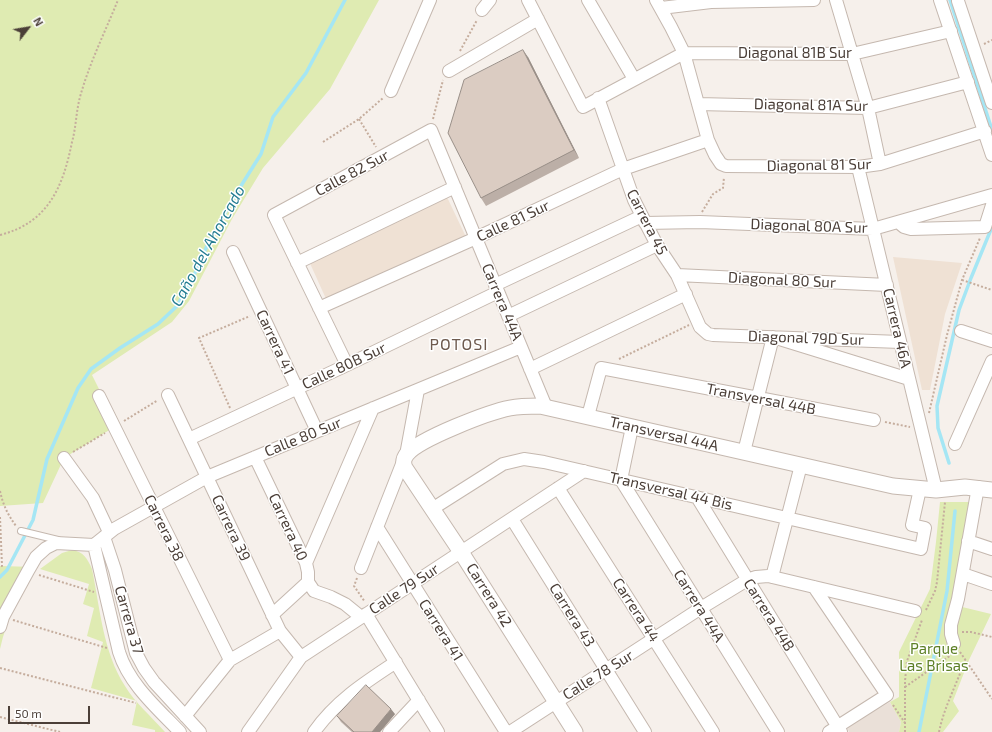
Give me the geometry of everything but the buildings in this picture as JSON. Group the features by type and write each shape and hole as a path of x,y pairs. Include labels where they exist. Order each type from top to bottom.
{"street":[{"path":"391,91 430,0"},
{"path":"482,10 490,0"},
{"path":"528,0 582,107 684,53"},
{"path":"588,0 634,79"},
{"path":"721,164 708,140 684,53 658,4 710,1 814,0"},
{"path":"836,0 868,108 880,164"},
{"path":"940,0 953,8 985,96 985,131 992,155"},
{"path":"953,8 951,31 968,82 985,96"},
{"path":"449,72 538,19"},
{"name":"Diagonal 81B Sur","path":"684,53 852,54 951,31"},
{"name":"Diagonal 81A Sur","path":"698,104 868,108 968,82"},
{"name":"Carrera 45","path":"598,98 634,200 657,245 677,275 697,321 703,331 713,335"},
{"name":"Calle 82 Sur","path":"297,263 274,215 431,130"},
{"name":"Carrera 44A","path":"431,130 546,407"},
{"name":"Diagonal 81 Sur","path":"721,164 733,167 858,167 880,164 985,131"},
{"name":"Calle 81 Sur","path":"319,308 476,238 623,169 708,140"},
{"name":"Carrera 46A","path":"858,167 936,490"},
{"path":"347,365 297,263 455,188"},
{"name":"Diagonal 80A Sur","path":"644,220 873,229 992,195"},
{"path":"898,222 904,227 911,229 985,227 992,205"},
{"name":"Calle 80B Sur","path":"188,439 347,365 497,289 644,220"},
{"path":"508,316 657,245"},
{"name":"Carrera 41","path":"233,252 317,431"},
{"name":"Diagonal 80 Sur","path":"677,275 886,285"},
{"path":"530,369 686,294"},
{"path":"961,331 992,341"},
{"name":"Diagonal 79D Sur","path":"713,335 900,342"},
{"path":"744,452 773,337 909,380"},
{"name":"Calle 80 Sur","path":"94,545 107,534 207,477 521,347"},
{"path":"955,444 992,362"},
{"path":"588,416 602,368"},
{"name":"Transversal 44B","path":"602,368 874,420"},
{"path":"360,568 405,457 418,390"},
{"name":"Carrera 39","path":"168,395 280,631 301,657"},
{"name":"Carrera 38","path":"99,396 230,660"},
{"name":"Transversal 44A","path":"405,457 422,443 487,415 508,408 520,406 546,407 893,486 936,490 966,487 985,488"},
{"path":"306,563 373,408"},
{"path":"621,480 632,426"},
{"name":"Carrera 40","path":"255,457 306,563 308,582 314,591 331,596 366,614 438,732"},
{"name":"Carrera 42","path":"405,457 405,468 408,474 461,552 576,732"},
{"name":"Carrera 37","path":"64,458 93,498 107,534 136,653 154,682 200,732"},
{"name":"Transversal 44 Bis","path":"432,509 503,464 524,460 544,462 921,549 925,528 912,525 920,489"},
{"path":"801,465 772,576 915,611"},
{"name":"Calle 79 Sur","path":"248,732 301,657 584,471"},
{"name":"Carrera 44A","path":"621,480 778,732"},
{"name":"Carrera 44","path":"558,488 713,732"},
{"path":"953,639 951,625 958,599 968,541 985,488"},
{"name":"Carrera 44B","path":"697,498 836,730"},
{"name":"Carrera 43","path":"512,519 645,732"},
{"name":"Carrera 41","path":"377,527 506,732"},
{"path":"968,541 992,549"},
{"path":"2,622 36,557 46,548 56,543 94,545"},
{"name":"Carrera 37","path":"94,545 119,652 124,666 134,681 180,732"},
{"path":"963,574 992,584"},
{"name":"Calle 78 Sur","path":"510,732 700,608 747,580 761,576 772,576"},
{"path":"272,615 308,582"},
{"path":"814,587 887,695 836,730"},
{"path":"185,716 230,660 280,631"},
{"path":"314,732 341,701 358,687 396,662"},
{"path":"389,732 419,700"}],"lane":[{"path":"21,531 74,543"}],"path":[{"path":"0,235 30,223 50,203 61,184 72,143 80,98 92,61 118,0"},
{"path":"323,142 359,119 391,91"},
{"path":"359,119 382,157"},
{"path":"700,222 703,209 713,194 723,188 724,180 721,164"},
{"path":"962,280 992,290"},
{"path":"234,418 199,338 260,311"},
{"path":"602,368 697,321"},
{"path":"874,420 921,430"},
{"path":"0,491 4,506 10,518 21,531"},
{"path":"0,517 1,566"},
{"path":"360,568 354,586 366,614"},
{"path":"28,571 107,596"},
{"path":"2,622 119,652"},
{"path":"992,637 971,632 953,639 965,660 992,699"},
{"path":"905,687 944,660"},
{"path":"940,731 947,703 959,678 965,660"},
{"path":"0,668 136,703"},
{"path":"887,695 906,724"},
{"path":"0,716 60,732"}],"shaded area":[{"path":"446,195 466,237 327,301 308,259"},
{"path":"893,257 962,263 945,314 930,390 922,390"},
{"path":"890,702 901,722 899,732 849,732 847,727"}],"green space":[{"path":"0,0 379,0 330,89 263,168 232,219 189,301 172,322 92,375 100,391 111,429 64,458 43,503 0,506"},
{"name":"Parque Las Brisas","path":"940,502 970,502 954,605 991,614 969,660 953,701 959,711 943,732 899,732 901,722 890,702 899,697 899,652 930,589"},
{"path":"72,550 85,556 92,569 103,629 112,659 125,686 136,701 91,688 103,642 87,636 94,608 83,604 89,584 40,569 62,553"},
{"path":"0,566 35,567 10,617 0,649"},
{"path":"137,702 165,732 155,732 155,730 132,725"}],"waterway":[{"name":"Caño del Ahorcado","path":"0,577 7,570 33,520 47,459 78,388 91,369 120,348 158,324 177,306 191,282 207,246 234,197 261,154 273,117 306,73 345,0"},
{"path":"950,0 992,130"},
{"path":"949,463 938,428 937,406 959,310 992,227"},
{"path":"919,732 947,591 955,511"}],"district":[{"name":"POTOSI","path":"459,345"}]}
